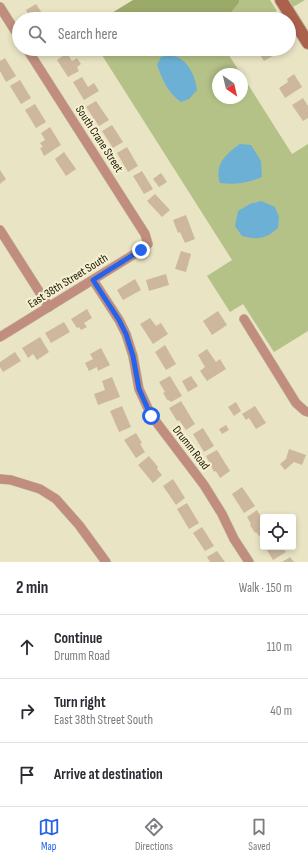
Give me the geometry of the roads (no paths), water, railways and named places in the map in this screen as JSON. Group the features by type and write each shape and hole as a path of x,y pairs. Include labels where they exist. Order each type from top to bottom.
{"street":[{"path":"281,0 289,12"},
{"path":"0,7 12,26"},
{"path":"296,23 308,42"},
{"name":"South Crane Street","path":"31,56 145,234 148,244"},
{"path":"0,230 49,307"},
{"name":"East 38th Street South","path":"0,337 141,250 148,244"},
{"name":"Drumm Road","path":"93,280 119,320 126,334 133,356 139,389 151,416 204,485 222,514 234,539 249,562"},
{"path":"244,319 296,403 308,412"},
{"path":"0,479 12,480 40,489 56,499 79,525 106,562"}],"water":[{"path":"175,56 181,59 189,67 197,90 189,99 181,102 169,90 157,65 161,57"},
{"path":"240,144 251,145 261,161 262,177 241,183 220,183 219,170 222,160"},
{"path":"261,201 275,207 279,217 278,228 262,238 242,236 235,226 238,211 250,204"}]}
